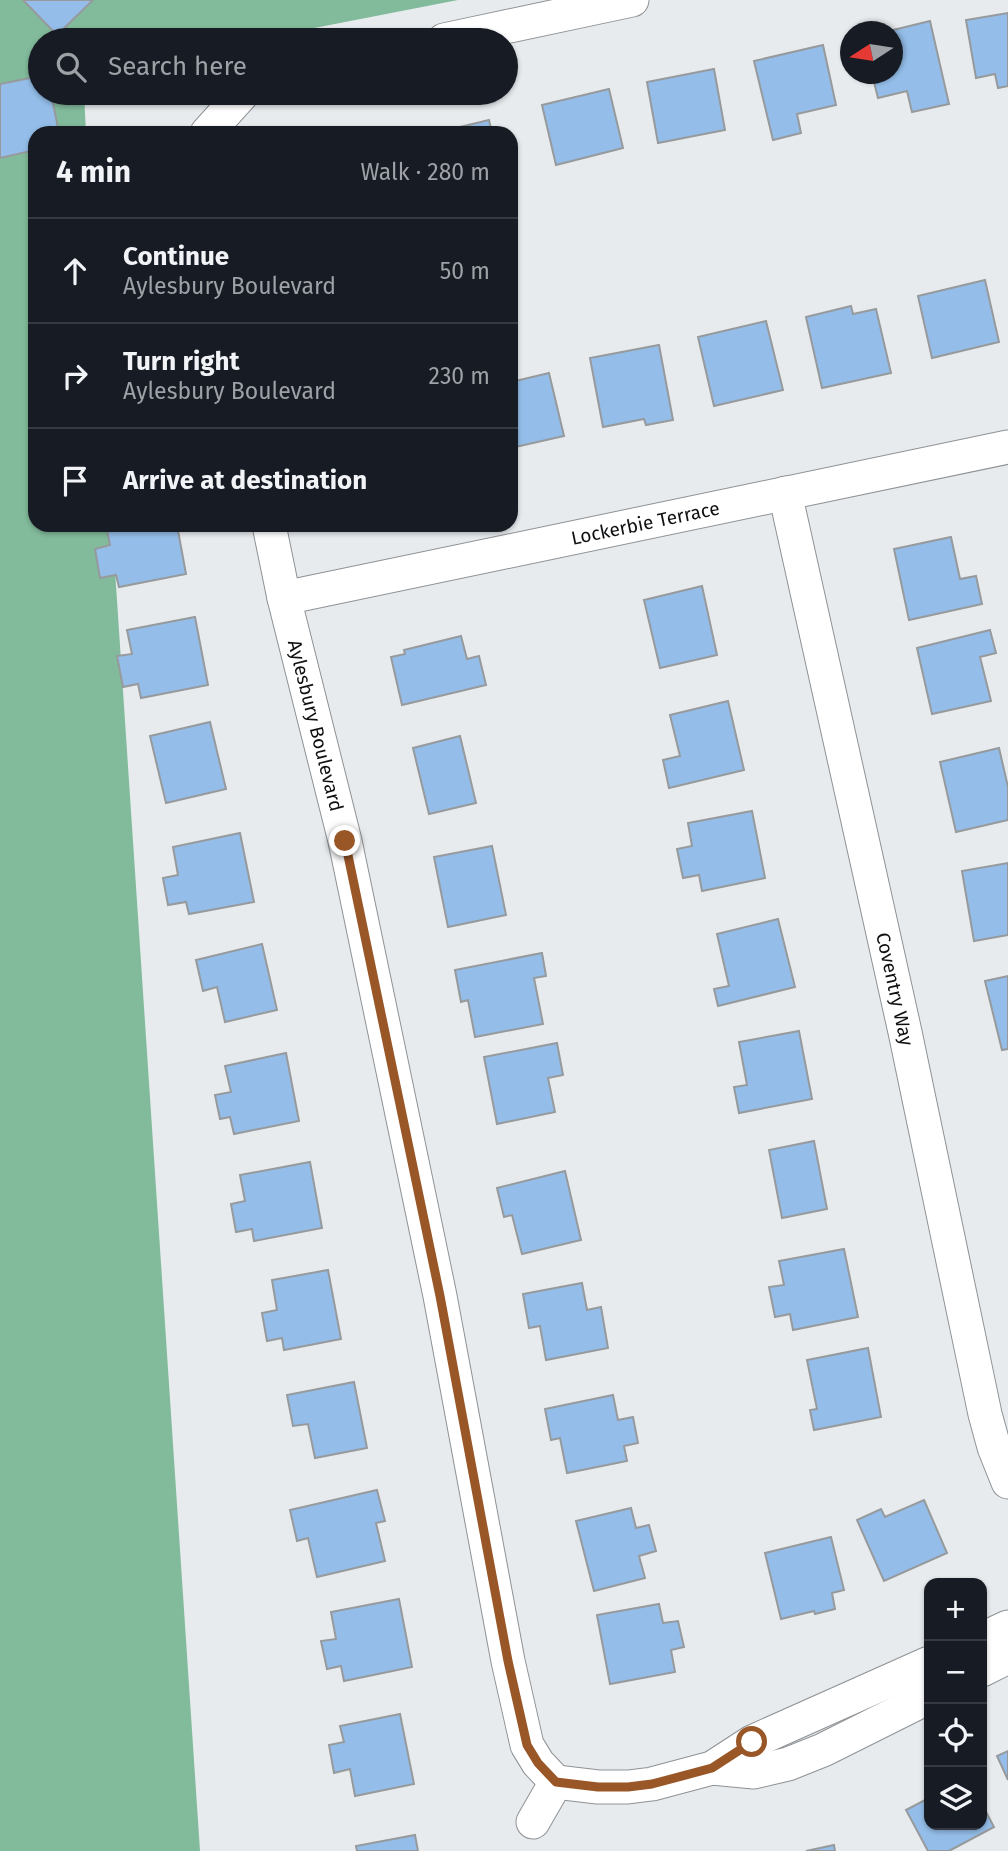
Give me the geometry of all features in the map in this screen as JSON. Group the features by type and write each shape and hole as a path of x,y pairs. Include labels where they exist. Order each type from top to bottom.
{"street":[{"path":"500,28 632,0"},
{"path":"213,126 232,105"},
{"name":"Lockerbie Terrace","path":"284,598 1008,447"},
{"name":"Coventry Way","path":"786,493 905,1032 985,1414 1008,1482"},
{"name":"Aylesbury Boulevard","path":"270,532 284,598 345,841 440,1296 508,1661 527,1745 538,1763 556,1782"},
{"path":"987,1637 1008,1627"},
{"path":"987,1668 1008,1657"},
{"path":"533,1822 556,1782 628,1787 652,1784 712,1768 752,1742 924,1665"},
{"path":"712,1768 754,1772 788,1764 823,1750 924,1700"}],"green space":[{"path":"0,0 458,0 314,28 28,28 28,105 85,105 86,126 28,126 28,532 112,532 200,1851 0,1851"}],"building":[{"path":"23,0 93,0 64,28 50,28"},
{"path":"1008,13 1008,86 998,88 995,74 976,78 966,20"},
{"path":"930,21 949,104 912,112 907,91 878,98 874,84 903,84 903,28"},
{"path":"823,45 836,105 797,114 801,133 773,140 754,61"},
{"path":"714,69 725,130 658,143 647,82"},
{"path":"28,78 28,105 53,105 58,126 28,126 28,152 0,158 0,84"},
{"path":"609,89 623,148 556,165 542,105"},
{"path":"489,120 490,126 464,126"},
{"path":"985,280 999,342 932,358 918,296"},
{"path":"851,306 853,314 876,309 891,373 822,388 806,317"},
{"path":"766,321 783,390 714,406 698,337"},
{"path":"659,345 673,420 646,425 644,419 603,427 590,358"},
{"path":"549,373 564,436 518,446 518,380"},
{"path":"107,532 178,532 186,574 119,587 116,575 100,578 95,549 110,545"},
{"path":"951,537 960,579 976,576 982,604 909,620 894,549"},
{"path":"702,586 717,655 660,668 644,600"},
{"path":"195,617 208,685 141,698 138,684 123,687 117,656 132,654 127,630"},
{"path":"990,630 996,653 980,657 991,701 932,714 917,648"},
{"path":"461,636 467,659 479,656 486,685 402,705 391,657 405,654 404,650"},
{"path":"728,701 744,770 669,788 663,760 680,756 670,715"},
{"path":"210,722 226,789 166,803 150,736"},
{"path":"460,736 476,803 429,814 413,748"},
{"path":"999,748 1008,787 1008,820 956,832 940,762"},
{"path":"752,811 765,878 702,891 699,875 683,878 677,849 692,846 688,823"},
{"path":"240,833 254,902 189,914 186,902 168,905 163,878 178,875 173,847"},
{"path":"492,846 506,915 448,927 434,857"},
{"path":"1008,863 1008,935 974,941 962,871"},
{"path":"778,919 795,987 718,1006 714,989 729,986 717,934"},
{"path":"262,944 277,1010 225,1022 217,987 203,991 196,960"},
{"path":"542,953 546,976 534,978 543,1024 475,1037 468,1000 461,1002 455,970"},
{"path":"1008,976 1008,1049 1002,1050 985,981"},
{"path":"799,1031 812,1099 739,1113 734,1087 747,1085 739,1042"},
{"path":"557,1043 563,1075 548,1078 555,1112 497,1124 484,1057"},
{"path":"286,1053 299,1121 234,1134 230,1117 220,1119 215,1095 231,1092 225,1066"},
{"path":"814,1141 827,1209 782,1218 769,1150"},
{"path":"310,1162 322,1228 254,1241 252,1229 236,1232 231,1204 245,1201 240,1175"},
{"path":"565,1171 581,1240 522,1254 512,1215 504,1217 497,1188"},
{"path":"844,1249 858,1317 793,1330 790,1314 775,1317 769,1287 784,1285 779,1261"},
{"path":"328,1270 341,1339 284,1350 282,1338 267,1341 262,1313 277,1310 272,1280"},
{"path":"582,1283 587,1310 601,1307 608,1348 546,1360 540,1326 529,1328 523,1294"},
{"path":"868,1348 881,1417 814,1430 810,1410 817,1409 807,1360"},
{"path":"354,1382 367,1448 315,1458 308,1424 293,1426 287,1395"},
{"path":"613,1395 618,1420 633,1417 638,1443 624,1446 627,1461 567,1473 560,1438 551,1440 545,1409"},
{"path":"377,1490 385,1521 376,1523 385,1561 317,1577 308,1538 297,1541 290,1510"},
{"path":"924,1500 947,1553 884,1581 857,1520 881,1509 885,1517"},
{"path":"631,1508 636,1528 649,1525 656,1551 639,1556 645,1578 594,1591 576,1521"},
{"path":"831,1537 844,1590 832,1593 835,1609 781,1619 765,1553"},
{"path":"399,1599 412,1667 344,1681 341,1666 327,1669 321,1641 336,1639 331,1612"},
{"path":"659,1604 663,1623 678,1621 684,1647 671,1650 675,1672 610,1684 597,1615"},
{"path":"400,1714 414,1784 355,1796 350,1769 334,1773 329,1745 344,1742 340,1726"},
{"path":"1008,1751 1008,1780 997,1756"},
{"path":"924,1801 924,1830 987,1830 987,1814 994,1827 949,1851 928,1851 906,1810"},
{"path":"415,1835 418,1851 357,1851 356,1846"},
{"path":"834,1845 835,1851 806,1851"}],"route":[{"path":"345,841 440,1296 508,1661 527,1745 538,1763 556,1782 628,1787 652,1784 712,1768 752,1742"}]}
